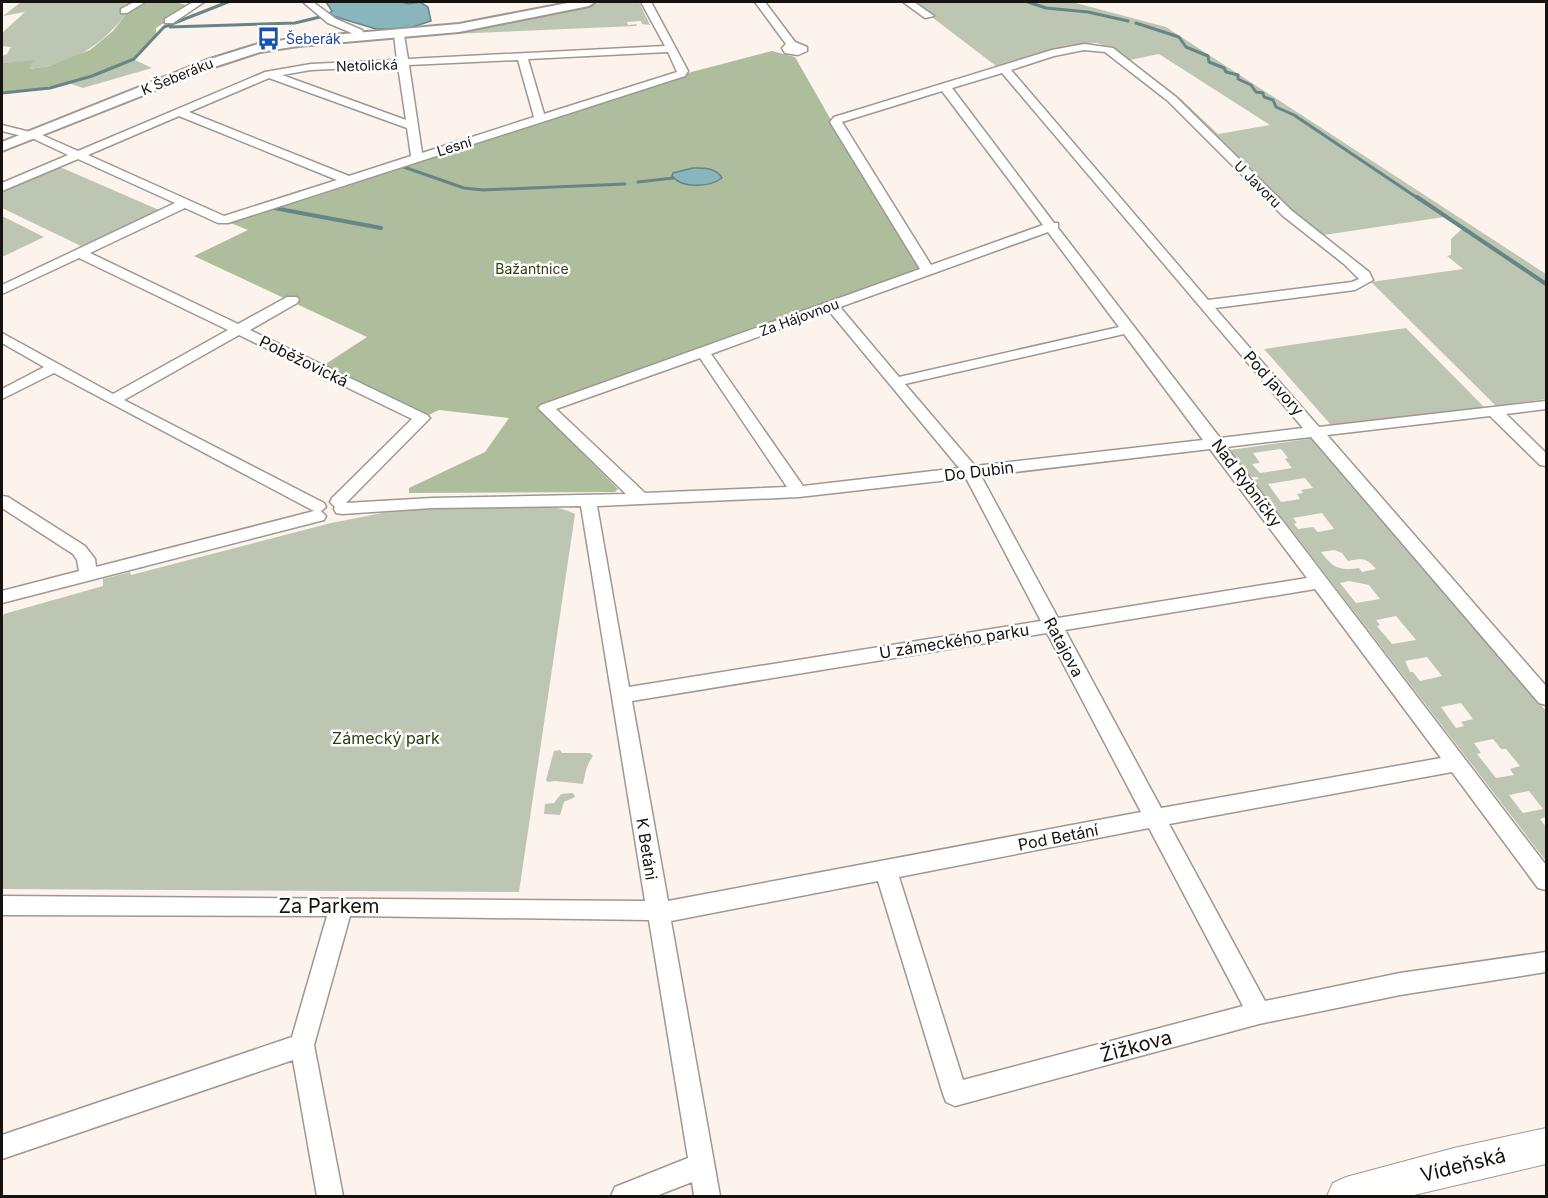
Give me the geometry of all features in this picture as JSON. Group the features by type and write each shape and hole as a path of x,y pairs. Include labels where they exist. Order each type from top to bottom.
{"main road":[{"name":"Vídeňská","path":"1353,1196 1454,1166 1545,1148"}],"street":[{"path":"124,11 140,2"},
{"path":"169,21 199,2"},
{"path":"309,2 329,17 358,32 361,37"},
{"name":"K Šeberáku","path":"2,147 242,52 298,42 399,35 476,25 589,2"},
{"path":"646,2 672,49"},
{"path":"760,2 791,44"},
{"path":"908,2 929,16"},
{"path":"399,35 410,125 417,158"},
{"name":"U Javoru","path":"996,71 1084,46 1100,46 1109,50 1172,99 1287,213 1362,272 1366,280 1355,286 1205,305"},
{"name":"Netolická","path":"2,187 269,74 311,67 672,49"},
{"name":"Lesní","path":"185,203 223,220 540,120 677,75 683,71 672,49"},
{"path":"522,57 540,120"},
{"path":"928,271 836,122 838,119 996,71"},
{"name":"Pod javory","path":"996,71 1317,431 1546,698"},
{"path":"269,74 410,125"},
{"name":"Nad Rybníčky","path":"945,87 1053,226 1546,880"},
{"path":"179,112 349,180"},
{"path":"2,128 30,136 77,155 185,203"},
{"path":"2,290 185,203"},
{"name":"Za Hájovnou","path":"640,498 546,408 1053,226"},
{"name":"Poběžovická","path":"79,253 422,418 340,506"},
{"path":"113,400 292,300"},
{"name":"Ratajova","path":"831,305 971,472 1259,1013"},
{"path":"896,382 1129,329"},
{"path":"2,337 318,511"},
{"path":"703,352 799,492"},
{"path":"2,395 54,367"},
{"name":"Do Dubin","path":"2,597 88,576 318,511 332,517 340,506 432,502 588,501 799,492 1546,405"},
{"path":"1495,412 1546,461"},
{"path":"2,501 78,550 86,559 88,576"},
{"name":"K Betáni","path":"588,501 707,1197"},
{"name":"U zámeckého parku","path":"622,695 1322,582"},
{"name":"Pod Betání","path":"657,910 675,911 1155,818 1459,763"},
{"name":"Žižkova","path":"886,871 955,1094 1259,1013 1400,984 1546,962"},
{"name":"Za Parkem","path":"2,905 657,910"},
{"path":"330,1197 302,1045 341,907"},
{"path":"2,1148 302,1045"},
{"path":"624,1197 702,1165"}],"green space":[{"path":"21,2 138,2 124,9 127,13 117,25 84,52 58,63 28,69 33,61 2,63 2,56 7,54 11,47 2,46 2,33 25,12 3,16"},
{"path":"148,2 175,2 190,6 156,28 156,35 143,51 119,67 70,83 2,93 2,63 34,60 29,69 49,66 90,50 113,31 127,13"},
{"path":"605,2 639,2 650,25 642,24 641,21 627,22 628,25 637,24 636,26 451,34"},
{"path":"912,2 1072,2 1166,27 1546,274 1546,399 1496,406 1371,282 1463,269 1447,256 1451,255 1451,239 1462,229 1444,217 1324,235 1292,210 1177,98 1112,48 1097,43 1086,43 996,66","holes":["1159,54 1270,125 1218,134 1181,99 1130,60"]},
{"name":"Bažantnice","path":"772,51 795,57 831,120 836,122 928,271 541,411 618,489 615,492 409,493 409,488 485,452 509,418 439,410 422,418 318,369 367,337 194,256 248,230 223,220 680,75"},
{"path":"133,59 152,68 83,88 68,83 93,76"},
{"path":"60,167 159,210 81,246 2,208 2,192"},
{"path":"2,216 44,237 2,257"},
{"path":"1406,328 1485,408 1331,425 1264,349"},
{"path":"1315,438 1315,441 1546,711 1546,817 1540,819 1546,827 1546,861 1253,480 1259,479 1251,477 1230,450","holes":["1281,449 1292,468 1260,473 1252,464 1260,463 1253,453","1305,478 1313,488 1301,490 1303,493 1297,494 1300,499 1281,502 1268,484","1322,513 1334,529 1318,532 1313,527 1298,529 1294,524 1297,523 1293,518","1334,550 1342,553 1348,561 1364,560 1376,569 1362,572 1359,568 1346,569 1329,562 1321,552","1349,581 1369,585 1380,599 1356,603 1340,583","1396,616 1416,640 1392,644 1377,626 1380,625 1376,620","1427,657 1442,676 1420,681 1413,672 1410,672 1405,661","1461,703 1473,719 1461,722 1464,726 1456,728 1441,707","1493,739 1501,749 1506,749 1520,766 1510,769 1514,775 1496,778 1477,754 1481,753 1474,743","1529,791 1543,809 1523,813 1509,795"]},
{"name":"Zámecký park","path":"444,507 556,508 575,514 519,892 2,889 2,619 4,614 103,586 103,579 130,572 131,575 331,523 382,513"},
{"path":"560,750 562,753 590,753 593,756 587,767 583,784 546,780 554,751"},
{"path":"573,793 575,797 564,802 560,815 544,814 545,804 554,803 561,794"}],"water":[{"name":"Šeberák","path":"326,2 402,2 408,4 420,2 428,7 431,21 406,29 376,29 333,16 329,13 332,11"},
{"path":"693,168 713,170 722,178 704,185 689,185 672,176 673,173"}],"waterway":[{"path":"2,93 50,88 92,76 134,59 164,27 228,2"},
{"path":"1028,2 1046,8 1088,12 1128,21"},
{"path":"170,27 295,23 320,17"},
{"path":"1136,23 1179,37 1186,47 1208,56 1209,62 1224,68 1226,72 1238,75 1238,79 1251,85 1256,92 1263,93 1264,97 1273,100 1276,107 1294,115 1419,199"},
{"path":"398,165 464,188 483,190 625,184"},
{"path":"638,182 673,178"},
{"path":"1417,197 1546,284"},
{"path":"274,208 381,228"}],"place":[{"name":"Šeberák","path":"268,38"}]}
